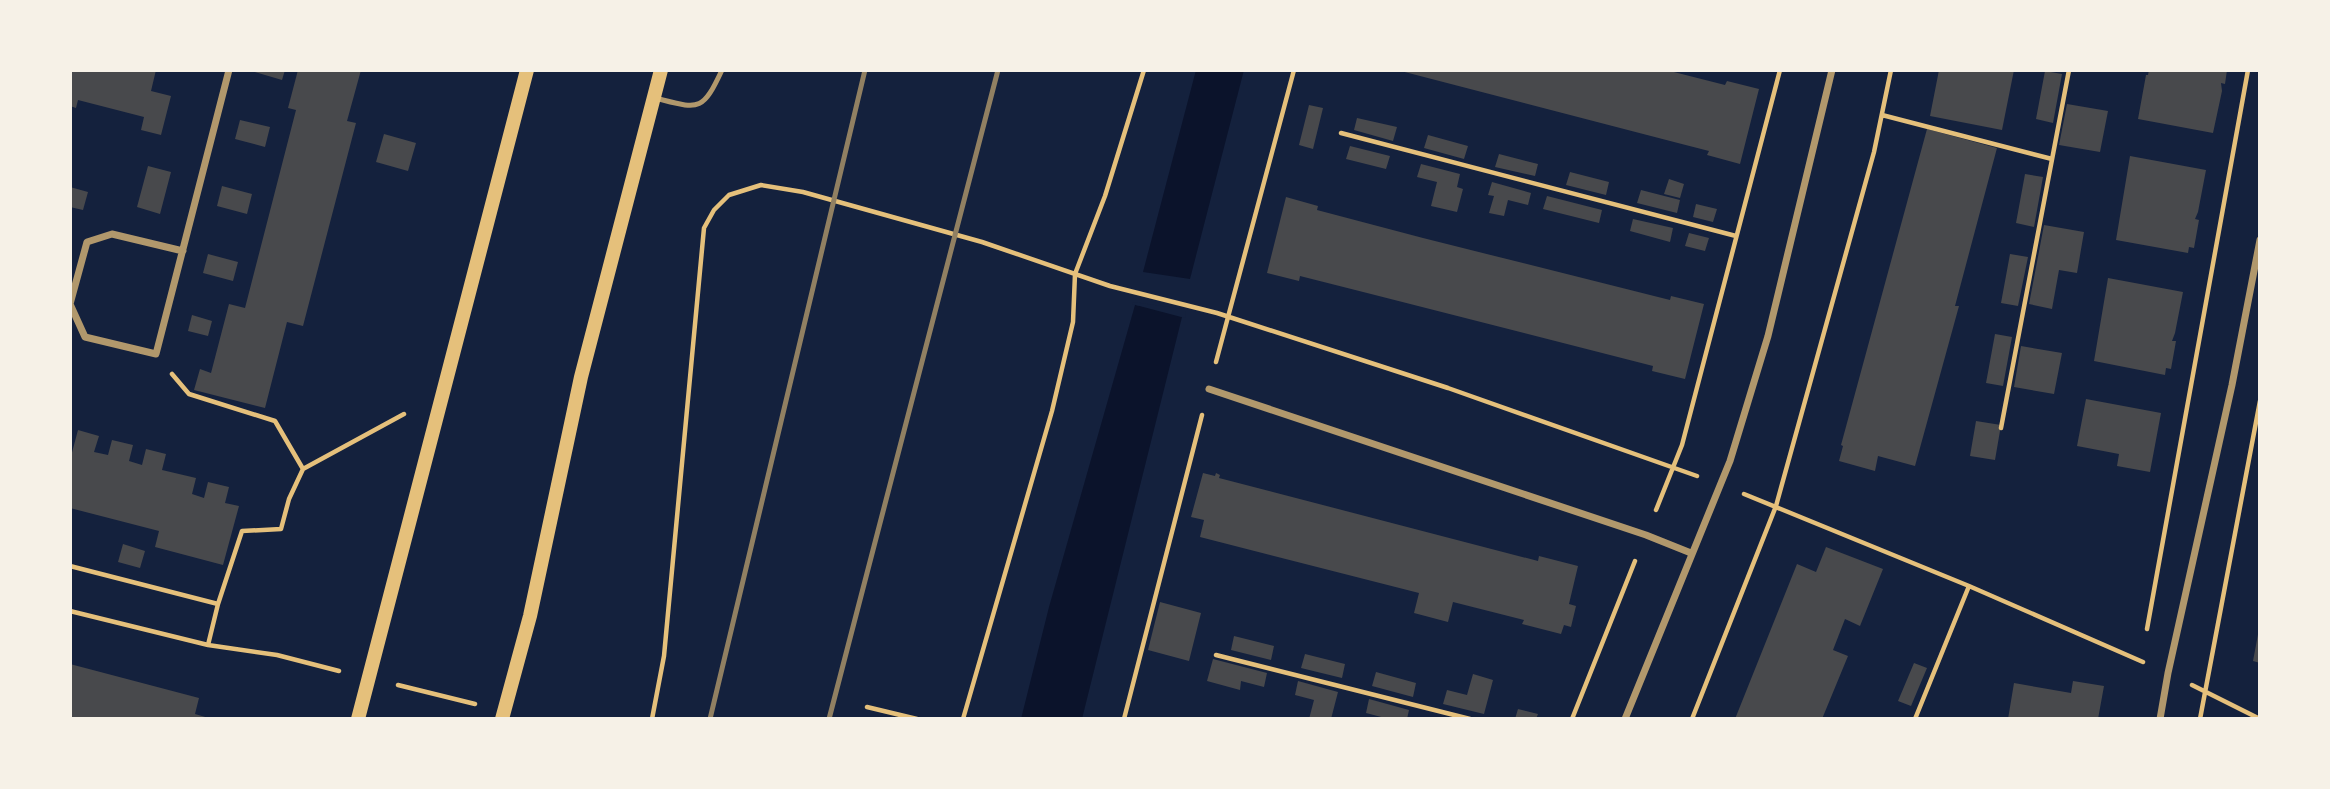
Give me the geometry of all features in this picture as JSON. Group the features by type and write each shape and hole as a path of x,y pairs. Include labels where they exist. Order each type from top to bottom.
{"main road":[{"path":"358,719 527,70"},
{"path":"502,719 530,616 581,377 661,70"}],"street":[{"path":"183,251 112,234 88,242 70,304 85,337 156,354 183,251 229,70"},
{"path":"1625,719 1691,553 1721,486 1768,336 1832,70"},
{"path":"2160,719 2232,385 2260,240"},
{"path":"1209,389 1646,535 1691,553"}],"lane":[{"path":"654,98 694,106 705,101 722,70"}],"path":[{"path":"963,719 1052,411 1073,322 1075,274 1105,196 1144,70"},
{"path":"1572,719 1675,467 1780,70"},
{"path":"1692,719 1776,506 1871,165 1891,70"},
{"path":"2001,428 2069,70"},
{"path":"2146,635 2248,70"},
{"path":"1882,115 2052,159"},
{"path":"1341,133 1737,236"},
{"path":"652,719 664,656 704,228 713,210 729,195 761,185 803,192 982,242 1110,286 1217,313 1448,388 1675,467 1969,586 2168,673 2260,719"},
{"path":"156,354 189,394 275,421 303,469"},
{"path":"2200,719 2260,401"},
{"path":"208,645 218,604 242,531 281,529 289,499 303,469 404,414"},
{"path":"70,566 218,604"},
{"path":"1915,719 1969,586"},
{"path":"70,611 208,645 277,655 344,672"},
{"path":"2139,673 2143,648"},
{"path":"1216,655 1470,719"},
{"path":"385,682 479,706"},
{"path":"867,707 917,719"}],"water":[{"path":"1196,70 1244,70 1190,279 1143,272"},
{"path":"1135,305 1183,313 1082,719 1021,719 1049,607"}],"pier":[{"path":"1132,304 1184,309 1185,318"}],"building":[{"path":"70,70 156,70 151,91 171,96 161,135 141,130 144,117 78,100 76,108 70,106"},
{"path":"248,70 285,70 282,80"},
{"path":"298,70 361,70 347,121 356,123 303,326 287,322 265,408 194,390 200,369 211,373 229,304 245,308 296,110 288,108"},
{"path":"1397,70 1666,70 1725,85 1727,81 1759,89 1740,164 1707,155 1709,151"},
{"path":"1939,70 2014,70 2002,130 1930,116"},
{"path":"2149,70 2227,70 2225,84 2221,83 2222,91 2213,133 2138,119"},
{"path":"2045,71 2062,74 2053,123 2036,119"},
{"path":"2067,104 2108,111 2100,152 2059,145"},
{"path":"1309,105 1323,108 1313,149 1299,145"},
{"path":"1357,118 1397,127 1393,141 1354,130"},
{"path":"240,120 270,127 265,147 235,139"},
{"path":"1927,129 1997,148 1955,306 1959,306 1915,466 1878,456 1875,471 1839,461 1843,446 1841,445"},
{"path":"384,134 416,143 408,171 376,162"},
{"path":"1428,135 1468,146 1464,159 1424,148"},
{"path":"1350,146 1390,156 1386,169 1346,159"},
{"path":"1499,154 1538,164 1535,176 1495,167"},
{"path":"2130,156 2206,170 2195,219 2199,220 2194,248 2189,247 2188,253 2116,240"},
{"path":"1421,164 1460,174 1457,187 1463,189 1457,212 1431,206 1437,182 1417,177"},
{"path":"148,166 171,172 160,214 137,207"},
{"path":"1570,172 1609,182 1606,195 1566,185"},
{"path":"2025,174 2043,177 2034,227 2016,223"},
{"path":"1669,179 1684,184 1680,198 1664,194"},
{"path":"1492,182 1531,193 1528,205 1508,200 1504,216 1489,213 1494,196 1488,195"},
{"path":"222,186 252,194 247,214 217,206"},
{"path":"70,187 88,192 83,210 70,207"},
{"path":"1641,190 1680,200 1677,213 1637,203"},
{"path":"1547,196 1602,210 1599,223 1543,209"},
{"path":"1286,197 1318,206 1317,210 1423,238 1670,300 1671,296 1704,304 1685,379 1652,371 1653,366 1371,294 1300,276 1299,281 1267,273"},
{"path":"1696,204 1717,209 1713,222 1693,217"},
{"path":"1633,219 1673,228 1670,242 1630,231"},
{"path":"2044,225 2084,232 2077,273 2059,270 2052,309 2029,304"},
{"path":"1689,233 1709,238 1705,251 1685,246"},
{"path":"208,254 238,262 233,281 203,273"},
{"path":"2010,254 2028,257 2018,306 2001,303"},
{"path":"2108,278 2183,292 2172,341 2176,341 2171,369 2166,368 2165,375 2094,361"},
{"path":"192,315 212,321 208,336 188,331"},
{"path":"1995,334 2012,337 2003,386 1986,383"},
{"path":"2021,346 2062,353 2054,394 2014,387"},
{"path":"2086,399 2161,413 2150,472 2117,466 2119,454 2077,446"},
{"path":"1976,421 2001,425 1995,460 1970,456"},
{"path":"78,430 99,436 94,452 108,455 112,440 133,445 129,461 142,465 146,449 166,454 162,470 196,478 192,494 204,498 208,482 229,487 225,503 239,506 223,565 155,547 159,531 70,508 70,460"},
{"path":"1203,473 1215,476 1216,473 1220,475 1219,478 1538,561 1539,556 1578,566 1569,604 1576,606 1571,627 1564,625 1561,634 1522,624 1524,620 1453,602 1448,622 1414,613 1419,593 1200,537 1204,520 1191,517"},
{"path":"123,544 145,551 140,568 118,562"},
{"path":"1826,547 1883,569 1860,626 1845,619 1833,650 1848,656 1822,719 1735,719 1797,564 1816,572"},
{"path":"1160,602 1201,613 1189,661 1148,650"},
{"path":"2260,629 2260,663 2253,661"},
{"path":"1234,636 1274,646 1271,660 1231,650"},
{"path":"1305,654 1345,664 1342,678 1301,668"},
{"path":"1213,659 1267,673 1264,687 1241,681 1240,690 1207,681"},
{"path":"1914,663 1927,668 1911,706 1898,701"},
{"path":"70,664 199,698 195,714 212,719 70,719"},
{"path":"1376,672 1416,683 1413,697 1372,686"},
{"path":"1473,674 1493,680 1484,714 1443,704 1447,690 1467,695"},
{"path":"1298,681 1338,692 1331,719 1309,719 1314,700 1295,695"},
{"path":"2073,681 2104,686 2098,719 2008,719 2014,683 2071,693"},
{"path":"1369,699 1409,710 1407,719 1389,719 1366,713"},
{"path":"1518,709 1538,714 1536,719 1515,719"}],"railway":[{"path":"710,719 865,70"},
{"path":"829,719 998,70"}]}
